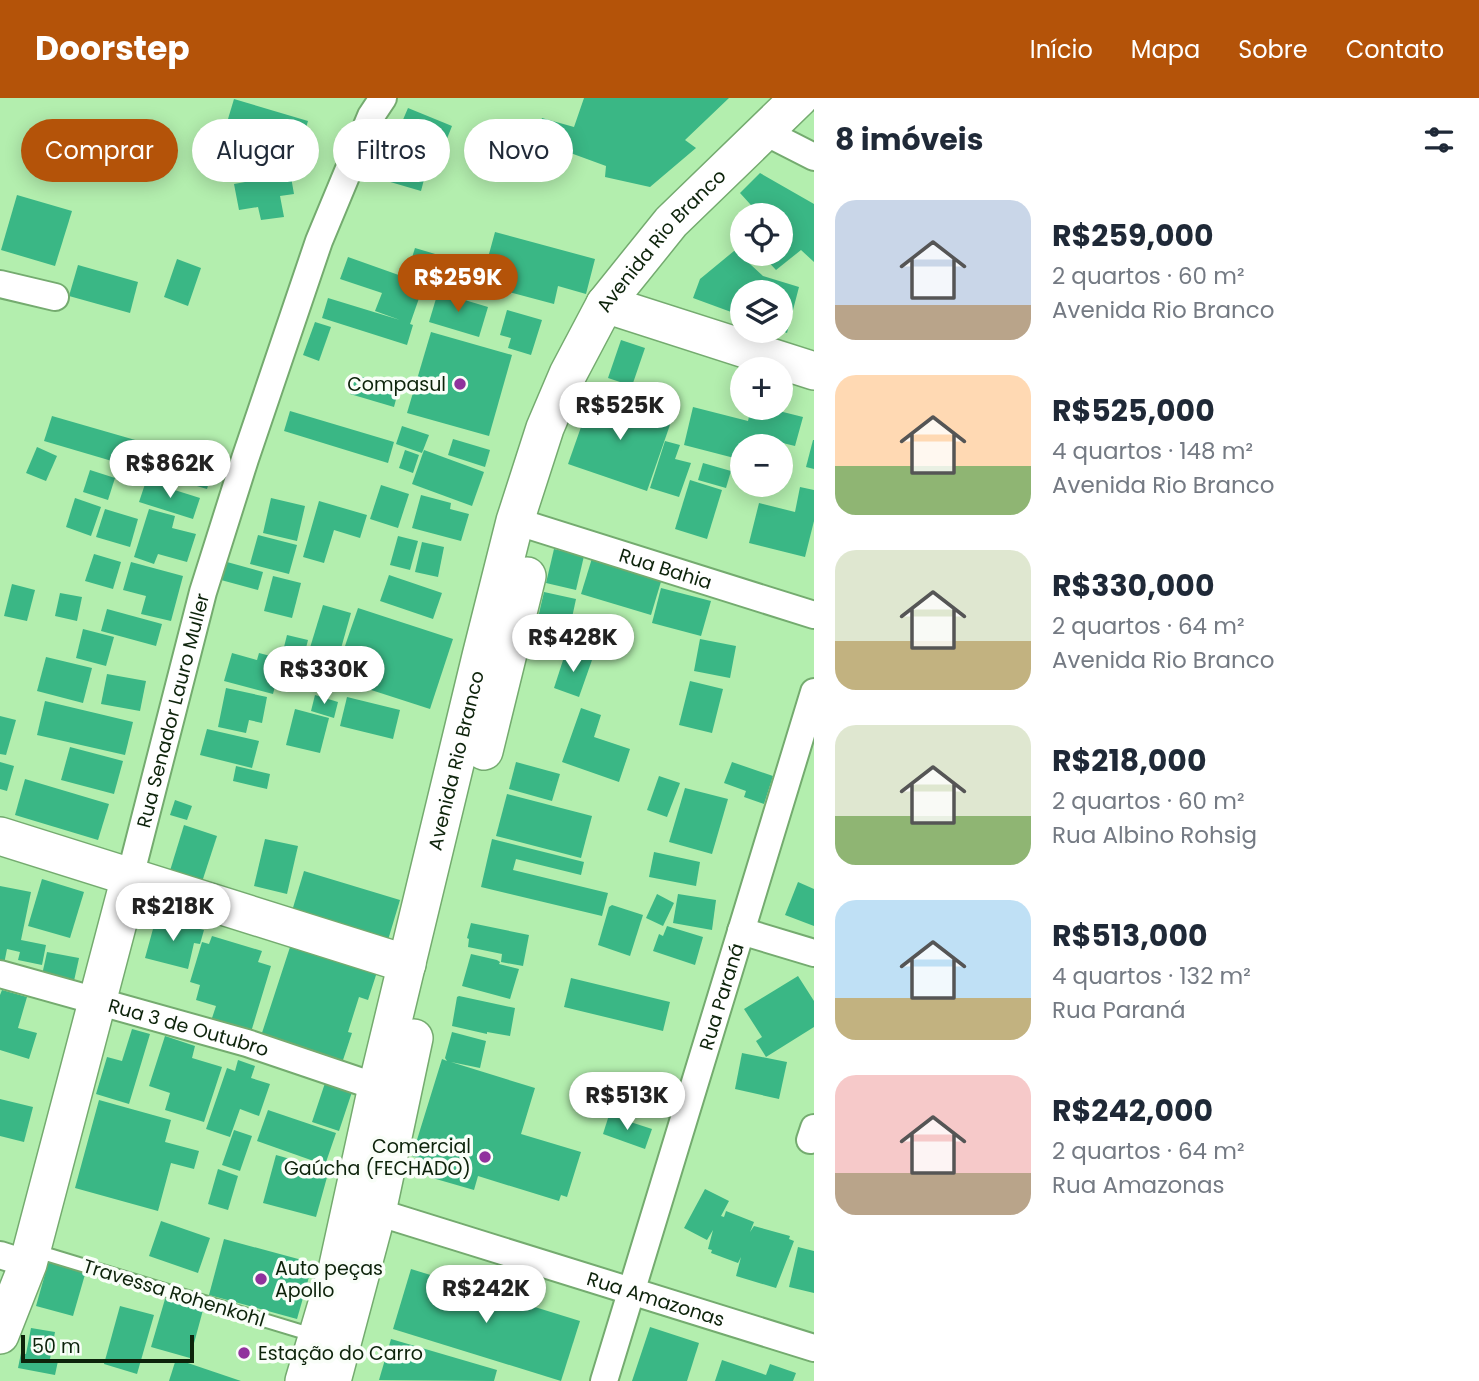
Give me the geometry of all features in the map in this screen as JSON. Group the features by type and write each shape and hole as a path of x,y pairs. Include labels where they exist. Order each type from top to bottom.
{"main road":[{"name":"Avenida Rio Branco","path":"786,144 799,98"},
{"name":"Avenida Rio Branco","path":"304,1381 337,1270 407,964 527,524 592,374 615,307 814,114"},
{"path":"615,307 814,371"},
{"name":"Avenida Rio Branco","path":"332,1381 377,1212 527,524"},
{"path":"0,836 407,964"},
{"name":"Rua Senador Lauro Muller","path":"0,1335 20,1256 98,1003 130,877"}],"street":[{"name":"Rua Senador Lauro Muller","path":"130,877 204,592 245,458 319,241 371,116 383,98"},
{"path":"0,284 55,297"},
{"name":"Rua Bahia","path":"527,524 814,615"},
{"name":"Rua Paraná","path":"604,1381 814,692"},
{"path":"741,931 814,953"},
{"name":"Rua 3 de Outubro","path":"0,974 247,1043 377,1087"},
{"name":"Rua Amazonas","path":"377,1212 814,1348"}],"lane":[{"name":"Travessa Rohenkohl","path":"20,1256 317,1336"}],"building":[{"path":"584,98 729,98 685,140 696,148 650,187 605,177 606,166 573,154 574,127"},
{"path":"234,99 301,119 228,119"},
{"path":"408,108 435,119 403,119"},
{"path":"760,173 814,204 814,262 801,250 793,256 793,203 749,203 740,193"},
{"path":"292,182 294,194 280,196 284,217 261,220 258,207 239,210 234,184"},
{"path":"390,182 423,182 421,191"},
{"path":"17,195 72,211 55,266 1,250"},
{"path":"495,232 595,259 586,294 558,286 554,304 498,289 503,269 486,265"},
{"path":"415,248 479,267 471,293 407,274"},
{"path":"730,254 730,266 752,266 763,276 776,280 730,280 730,312 693,298 700,279"},
{"path":"348,257 424,284 410,324 413,325 407,345 322,318 328,298 400,320 375,311 382,293 340,279"},
{"path":"177,259 201,268 188,306 164,297"},
{"path":"78,265 138,282 130,313 69,296"},
{"path":"793,285 799,287 793,310"},
{"path":"438,292 488,307 479,337 429,322"},
{"path":"507,310 542,320 531,355 508,348 511,338 500,335"},
{"path":"315,322 331,327 319,361 303,355"},
{"name":"Compasul","path":"431,332 512,355 489,436 407,413"},
{"path":"621,340 645,348 632,386 608,378"},
{"path":"356,375 399,388 394,407 350,394"},
{"path":"593,393 672,419 647,491 568,464"},
{"path":"693,407 730,416 730,420 793,420 793,414 803,417 795,446 793,434 730,434 730,457 684,445"},
{"path":"290,411 394,442 388,463 284,431"},
{"path":"52,416 215,463 207,489 44,441"},
{"path":"402,426 429,435 422,453 396,444"},
{"path":"453,439 490,450 485,467 448,455"},
{"path":"814,440 814,469 806,467"},
{"path":"665,441 680,445 675,459 691,463 679,497 650,488"},
{"path":"37,447 57,456 46,481 26,473"},
{"path":"405,450 419,455 413,473 399,468"},
{"path":"424,450 484,472 472,506 412,484"},
{"path":"703,463 730,471 726,488 698,480"},
{"path":"90,470 115,478 108,500 83,492"},
{"path":"690,480 722,490 707,539 675,529"},
{"path":"146,481 200,498 193,519 139,502"},
{"path":"381,485 409,494 398,528 370,519"},
{"path":"800,487 814,490 814,521 805,557 749,543 759,503 795,512"},
{"path":"421,495 451,503 450,509 469,514 461,541 412,528"},
{"path":"75,498 101,507 91,536 66,527"},
{"path":"271,498 305,506 297,541 263,533"},
{"path":"319,501 367,515 360,538 334,530 324,563 303,557"},
{"path":"105,509 138,519 130,547 96,537"},
{"path":"149,509 175,516 172,528 196,534 187,562 158,554 154,564 134,557"},
{"path":"258,535 297,545 289,574 250,564"},
{"path":"398,536 418,541 410,570 390,565"},
{"path":"422,542 444,547 438,577 415,572"},
{"path":"554,549 584,556 576,590 546,583"},
{"path":"94,554 121,562 113,589 85,581"},
{"path":"593,555 663,575 651,615 581,594"},
{"path":"131,562 183,576 171,621 141,614 146,596 123,590"},
{"path":"227,562 263,572 258,590 221,580"},
{"path":"389,575 442,593 433,619 380,601"},
{"path":"273,576 301,583 292,618 264,611"},
{"path":"12,584 35,590 27,621 4,616"},
{"path":"661,588 711,601 701,636 652,623"},
{"path":"544,592 576,599 567,641 534,635"},
{"path":"60,593 82,597 77,621 55,616"},
{"path":"323,605 351,613 338,659 309,651"},
{"path":"358,608 453,639 430,709 334,678"},
{"path":"107,609 162,624 156,646 101,631"},
{"path":"83,629 114,637 106,666 76,658"},
{"path":"287,635 308,640 303,660 282,655"},
{"path":"700,639 736,646 730,678 694,671"},
{"path":"566,651 592,660 579,697 554,688"},
{"path":"232,653 257,660 259,653 282,659 273,694 224,681"},
{"path":"46,657 92,668 83,703 37,691"},
{"path":"313,667 332,672 328,691 307,686"},
{"path":"107,674 146,681 140,711 101,704"},
{"path":"690,681 723,689 712,733 679,725"},
{"path":"226,688 267,697 262,723 249,720 246,733 218,727"},
{"path":"315,695 338,702 334,718 311,711"},
{"path":"347,697 400,710 393,739 340,726"},
{"path":"45,701 133,722 125,755 37,735"},
{"path":"581,708 601,715 594,737 630,749 619,782 562,762"},
{"path":"295,709 329,718 320,753 286,745"},
{"path":"0,716 16,720 6,755 0,754"},
{"path":"207,729 259,741 252,768 200,755"},
{"path":"70,747 123,761 114,794 61,780"},
{"path":"0,762 14,766 7,791 0,789"},
{"path":"516,762 560,774 552,801 509,789"},
{"path":"732,762 773,776 764,804 744,797 746,791 724,783"},
{"path":"236,766 270,774 267,789 233,781"},
{"path":"659,776 680,783 667,817 647,810"},
{"path":"25,779 109,804 98,840 15,815"},
{"path":"685,788 728,799 712,854 669,842"},
{"path":"507,794 592,816 581,858 496,836"},
{"path":"175,800 192,806 187,820 170,815"},
{"path":"184,825 217,836 201,885 169,874"},
{"path":"265,839 298,846 287,894 254,886"},
{"path":"492,839 584,862 581,875 516,859 513,870 608,893 602,916 481,887"},
{"path":"654,852 700,862 696,886 649,877"},
{"path":"304,871 400,900 385,950 289,921"},
{"path":"42,879 84,892 70,938 28,926"},
{"path":"798,882 814,889 814,926 785,915"},
{"path":"0,886 31,892 21,940 46,945 42,965 18,960 20,952 7,949 3,969 0,968"},
{"path":"657,894 674,903 663,926 646,918"},
{"path":"678,894 716,900 712,930 673,923"},
{"path":"612,905 643,915 630,956 598,945 609,907"},
{"path":"156,918 204,930 200,944 194,943 188,969 145,958"},
{"path":"471,923 529,935 523,966 501,962 502,954 468,947 467,938"},
{"path":"667,926 703,937 695,965 653,951 659,934 663,936"},
{"path":"212,936 262,951 258,962 271,966 248,1042 208,1030 216,1006 196,1000 200,985 190,982 202,942 209,944"},
{"path":"291,944 377,972 368,1000 359,997 348,1032 352,1033 341,1066 260,1039"},
{"path":"47,952 79,958 74,981 42,975"},
{"path":"471,954 519,969 510,999 462,986"},
{"path":"798,976 814,1001 814,1027 766,1057 756,1041 762,1037 744,1009"},
{"path":"571,978 670,1002 663,1031 564,1007"},
{"path":"2,990 27,997 18,1028 37,1033 29,1059 0,1050"},
{"path":"459,996 515,1008 510,1036 452,1026"},
{"path":"132,1029 150,1034 129,1104 96,1094 107,1057 122,1061"},
{"path":"452,1032 486,1041 480,1068 451,1062 535,1088 521,1134 581,1152 567,1197 561,1195 559,1201 478,1176 474,1190 429,1177 433,1163 412,1156 442,1059 447,1061 445,1058"},
{"path":"165,1036 195,1046 192,1058 222,1067 204,1122 165,1110 170,1093 149,1086"},
{"path":"742,1053 787,1062 779,1099 735,1089"},
{"path":"238,1060 255,1066 251,1078 270,1084 259,1116 240,1109 230,1137 206,1129 227,1068 235,1071"},
{"path":"325,1083 352,1092 339,1131 312,1122"},
{"path":"0,1099 33,1107 24,1142 0,1136"},
{"path":"99,1100 171,1120 165,1142 199,1151 194,1169 171,1163 158,1211 75,1188"},
{"path":"268,1110 336,1133 325,1165 257,1141"},
{"path":"609,1115 652,1129 645,1149 603,1134"},
{"path":"234,1130 252,1136 240,1171 222,1165"},
{"path":"276,1155 329,1170 316,1217 263,1203"},
{"path":"218,1169 238,1176 228,1210 208,1204"},
{"path":"705,1189 729,1201 721,1216 724,1217 726,1211 754,1222 750,1232 754,1226 790,1236 789,1239 794,1241 776,1288 736,1276 741,1257 738,1263 711,1253 712,1250 708,1249 713,1230 707,1240 684,1228"},
{"path":"161,1221 210,1238 198,1273 149,1256"},
{"name":"Auto peças Apollo","path":"224,1239 313,1263 297,1319 209,1295"},
{"path":"798,1247 814,1251 814,1293 789,1287"},
{"path":"49,1260 86,1271 73,1316 36,1306"},
{"path":"411,1269 580,1321 561,1381 393,1329"},
{"path":"165,1299 203,1310 190,1358 151,1347"},
{"path":"120,1306 154,1315 137,1374 104,1364"},
{"path":"650,1327 699,1343 687,1381 632,1381"},
{"path":"31,1328 55,1332 50,1359 58,1361 55,1375 18,1368 21,1353 26,1354"},
{"path":"391,1339 497,1370 494,1381 379,1380"},
{"path":"176,1359 241,1381 169,1381"},
{"path":"722,1360 766,1375 770,1364 796,1373 793,1381 715,1381"}],"place":[{"name":"Compasul","path":"460,384"},
{"name":"Comercial Gaúcha (FECHADO)","path":"485,1157"},
{"name":"Auto peças Apollo","path":"261,1279"},
{"name":"Estação do Carro","path":"244,1353"}]}
